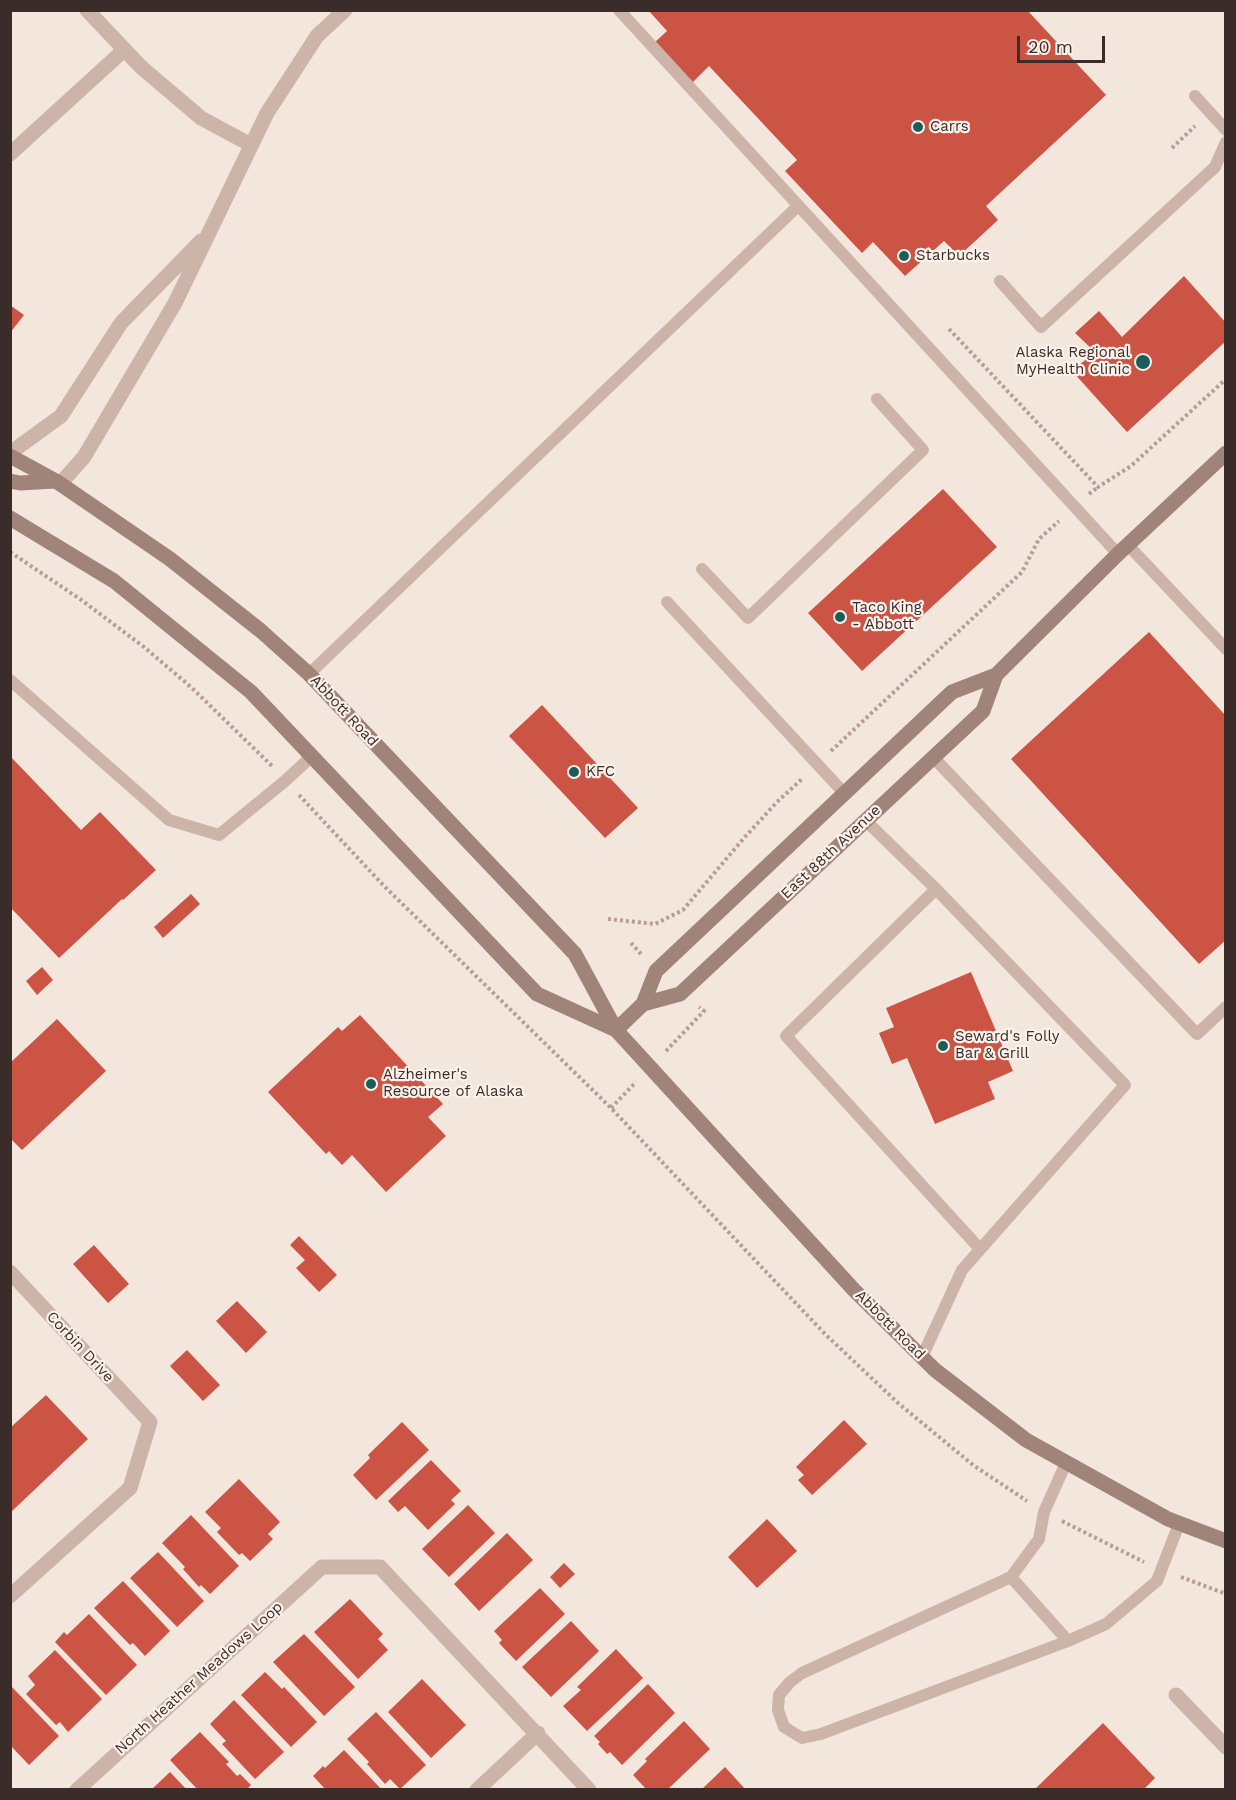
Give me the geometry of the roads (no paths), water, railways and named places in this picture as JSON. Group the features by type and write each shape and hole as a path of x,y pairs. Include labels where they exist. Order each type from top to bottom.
{"main road":[{"name":"East 88th Avenue","path":"616,1030 644,1004 656,971 844,793 951,692 996,675 1123,549 1226,453"},
{"name":"Abbott Road","path":"10,455 58,482 170,559 261,631 309,674 575,954 616,1030 854,1290 935,1370 1026,1440 1179,1524 1226,1541"},
{"path":"10,481 58,482"},
{"name":"Abbott Road","path":"10,518 114,581 251,692 537,994 616,1030"},
{"name":"East 88th Avenue","path":"644,1004 680,994 983,711 996,675"}],"street":[{"path":"87,10 124,50 201,118 251,145"},
{"path":"58,482 84,457 176,303 267,113 317,36 345,10"},
{"path":"10,154 124,50"},
{"path":"10,455 61,416 121,323 210,232"},
{"name":"Corbin Drive","path":"10,1272 150,1422 130,1488 10,1596"},
{"name":"North Heather Meadows Loop","path":"76,1790 322,1567 380,1567 538,1733"},
{"path":"1176,1695 1226,1747"},
{"path":"477,1790 538,1733 589,1790"}],"lane":[{"path":"619,10 798,206 1123,549 1226,649"},
{"path":"1196,96 1226,130"},
{"path":"1000,281 1041,327 1215,167 1226,142"},
{"path":"309,674 798,206"},
{"path":"702,569 748,618 907,466 923,450 877,399"},
{"path":"667,602 844,793"},
{"path":"10,680 169,820 219,835 312,756"},
{"path":"933,757 1197,1034 1226,1007"},
{"path":"865,820 936,889 1125,1085 962,1270 922,1357"},
{"path":"936,889 786,1036 980,1249"},
{"path":"1066,1463 1044,1512 1040,1539 1011,1577 802,1673 779,1695 778,1710 784,1727 802,1738 820,1734 1068,1641 1106,1624 1156,1581 1179,1524"},
{"path":"1011,1577 1068,1641"}],"place":[{"name":"Carrs","path":"918,127"},
{"name":"Starbucks","path":"904,256"},
{"name":"Alaska Regional MyHealth Clinic","path":"1143,362"},
{"name":"Taco King - Abbott","path":"840,617"},
{"name":"KFC","path":"574,772"},
{"name":"Seward's Folly Bar & Grill","path":"943,1046"},
{"name":"Alzheimer's Resource of Alaska","path":"371,1084"}]}
